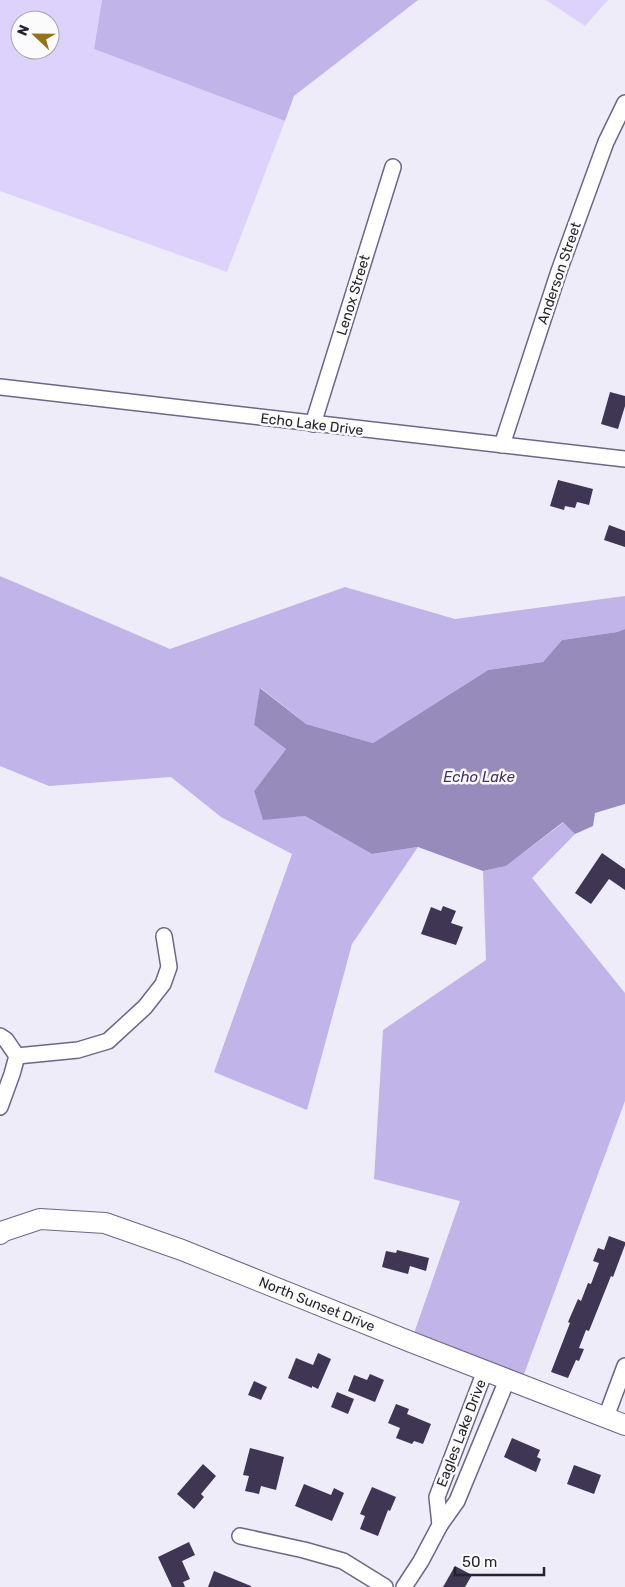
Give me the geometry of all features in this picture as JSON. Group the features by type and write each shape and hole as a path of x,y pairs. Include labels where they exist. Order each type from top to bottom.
{"main road":[{"name":"North Sunset Drive","path":"1,1228 40,1219 106,1223 182,1250 507,1380 625,1425"}],"street":[{"name":"Anderson Street","path":"502,445 562,262 606,142 625,103"},
{"name":"Lenox Street","path":"313,424 393,167"},
{"name":"Echo Lake Drive","path":"0,387 625,459"},
{"path":"17,1056 78,1050 108,1041 145,1007 163,984 168,967 164,936"},
{"path":"0,1036 6,1040 17,1056"},
{"path":"0,1107 17,1056"},
{"path":"606,1417 625,1366"},
{"name":"Eagles Lake Drive","path":"440,1524 437,1497 485,1371"},
{"name":"Eagles Lake Drive","path":"404,1587 422,1561 440,1524 457,1501 507,1380"},
{"path":"240,1536 343,1561 385,1587"}],"shaded area":[{"path":"0,0 102,0 94,49 285,121 227,272 0,191"},
{"path":"102,0 418,0 294,96 285,121 94,49"},
{"path":"546,0 608,0 585,26"},
{"path":"0,576 170,649 345,587 455,619 625,596 625,629 617,632 562,640 543,662 488,670 373,743 306,724 261,688 254,725 286,749 254,791 263,819 305,816 372,854 418,847 352,944 307,1110 214,1072 292,854 221,817 171,777 49,786 0,766"},
{"path":"564,822 575,834 532,878 625,993 625,1101 520,1385 411,1342 460,1201 374,1179 383,1030 486,960 483,871 506,866"}],"water":[{"name":"Echo Lake","path":"625,629 625,804 595,813 593,826 575,834 563,822 506,866 483,871 418,847 372,854 305,816 263,820 254,791 286,749 254,725 260,688 306,724 373,743 488,670 543,662 562,640 617,632"}],"building":[{"path":"610,392 625,396 625,406 618,429 601,424"},
{"path":"558,480 593,489 589,505 577,502 575,508 565,506 564,510 550,506"},
{"path":"609,525 625,531 625,547 604,540"},
{"path":"602,853 625,869 625,890 609,879 591,904 575,893"},
{"path":"443,906 456,911 451,923 463,927 456,945 421,934 431,907 441,911"},
{"path":"609,1236 625,1242 625,1245 589,1331 586,1330 579,1348 584,1349 579,1361 576,1360 568,1378 551,1372 578,1299 581,1301 588,1283 591,1284 599,1263 593,1261 598,1248 604,1250"},
{"path":"397,1250 429,1258 426,1271 410,1266 408,1274 382,1267 386,1251 396,1253"},
{"path":"318,1353 331,1359 318,1389 288,1378 296,1358 313,1365"},
{"path":"370,1374 384,1380 375,1402 348,1391 354,1375 367,1380"},
{"path":"254,1381 267,1387 261,1400 248,1395"},
{"path":"337,1392 354,1399 348,1414 331,1407"},
{"path":"396,1404 409,1409 407,1414 431,1424 423,1444 414,1441 412,1444 396,1438 400,1428 388,1423"},
{"path":"512,1438 540,1450 537,1457 541,1459 536,1472 504,1457"},
{"path":"250,1448 284,1457 276,1490 261,1486 259,1494 245,1491 249,1476 243,1475"},
{"path":"203,1464 216,1476 201,1494 204,1497 194,1509 177,1494"},
{"path":"574,1465 601,1475 594,1494 567,1484"},
{"path":"304,1484 331,1495 334,1488 344,1493 332,1521 295,1506"},
{"path":"372,1487 396,1497 390,1511 388,1510 378,1536 360,1529 365,1516 360,1514"},
{"path":"189,1542 195,1555 182,1561 190,1579 183,1582 185,1587 172,1587 158,1557"},
{"path":"455,1566 472,1575 465,1587 443,1587"},
{"path":"214,1571 251,1586 251,1587 208,1587"}]}
